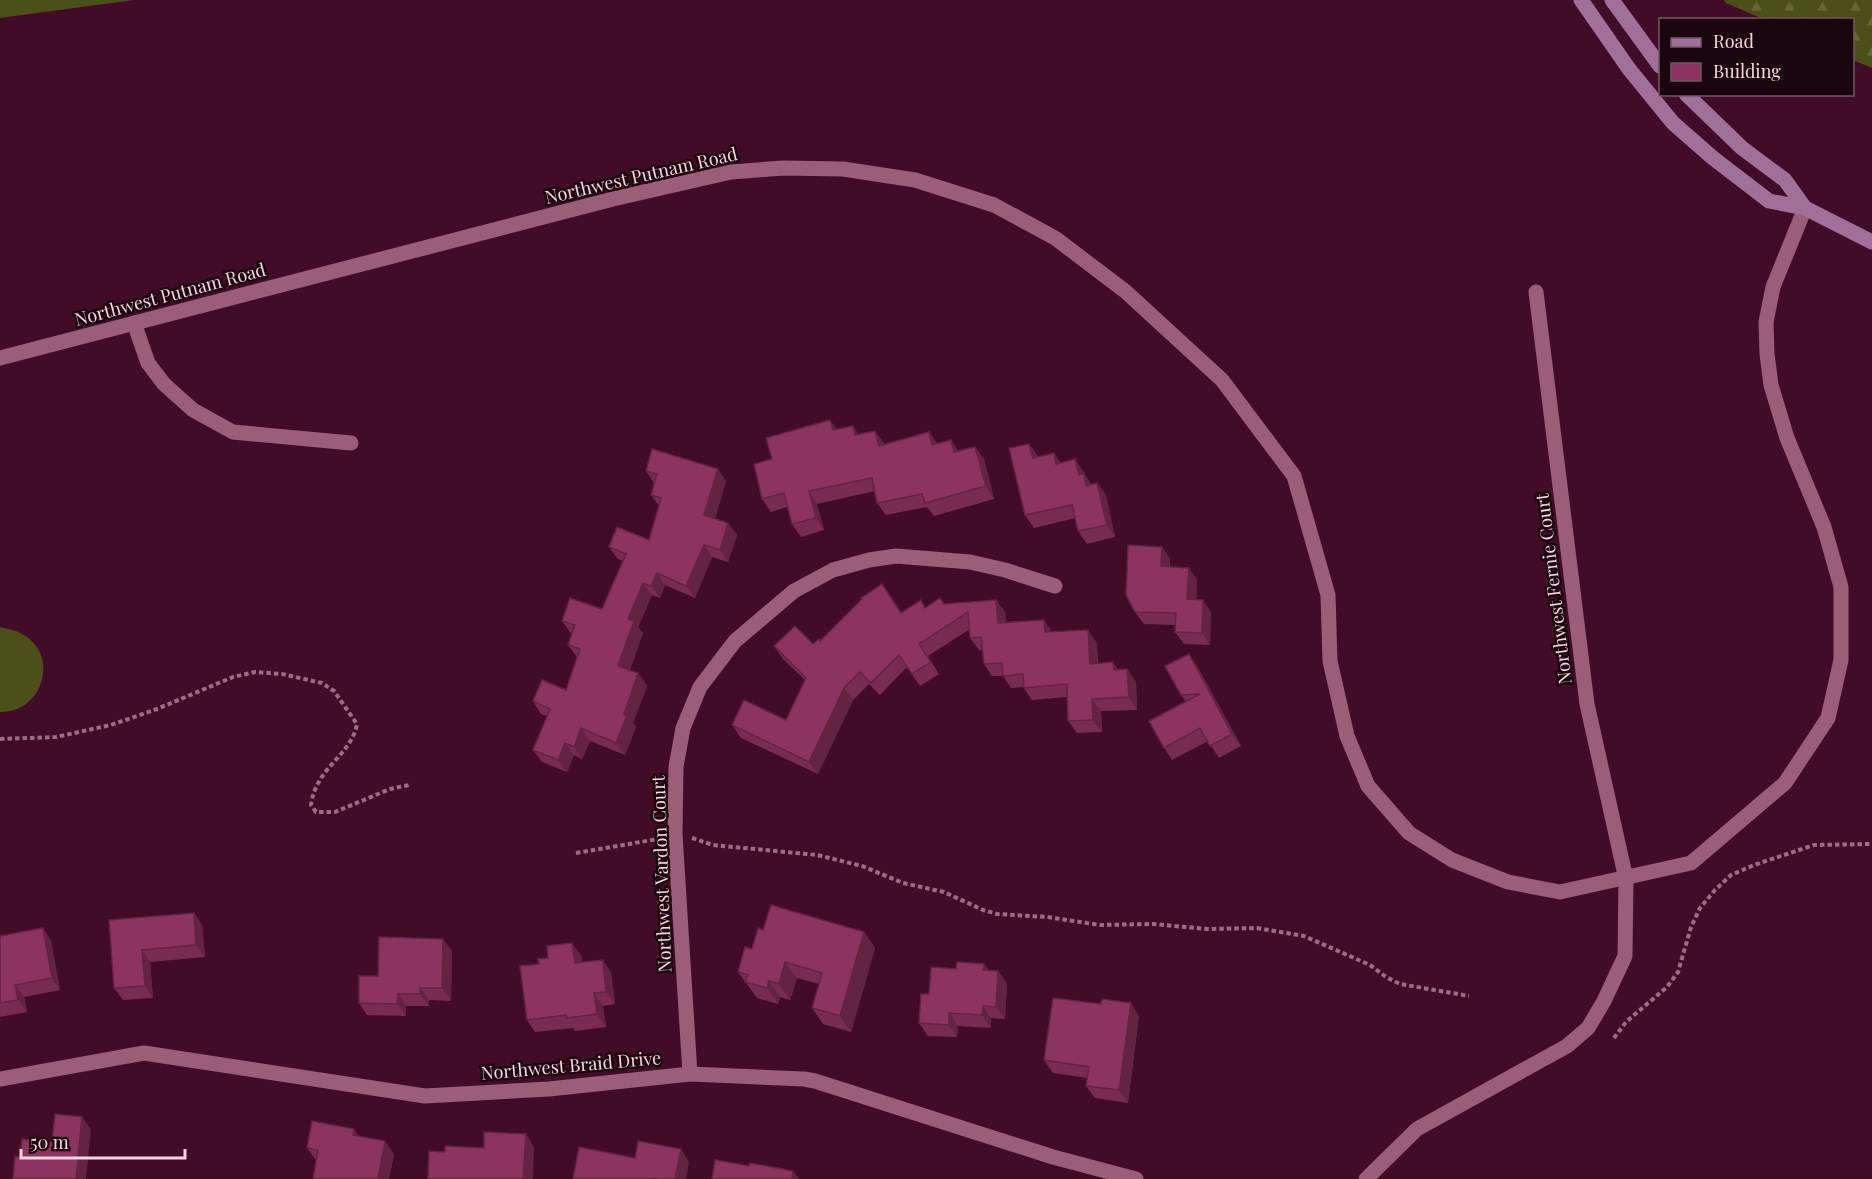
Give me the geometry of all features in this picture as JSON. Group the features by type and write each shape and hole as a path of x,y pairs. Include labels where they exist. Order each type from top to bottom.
{"main road":[{"path":"1581,0 1629,69 1673,123 1713,158 1769,201 1805,208 1872,242"},
{"path":"1612,0 1659,65"},
{"path":"1688,96 1742,148 1785,180 1805,208"}],"street":[{"name":"Northwest Putnam Road","path":"0,358 613,199 731,172 783,168 843,169 915,180 994,205 1056,238 1125,291 1222,380 1294,476 1328,595 1330,661 1347,736 1368,786 1409,833 1452,860 1508,882 1560,892 1691,863 1785,783 1828,718 1841,660 1841,587 1824,527 1787,438 1771,385 1767,354 1766,322 1773,288 1805,208"},
{"name":"Northwest Fernie Court","path":"1366,1179 1417,1129 1567,1046 1588,1028 1604,1001 1625,956 1626,879 1587,705 1536,292"},
{"path":"134,324 148,363 164,384 193,410 233,432 351,443"},
{"name":"Northwest Vardon Court","path":"690,1074 675,834 676,767 683,728 700,687 735,640 794,591 833,570 869,560 896,556 970,562 1005,570 1055,586"},
{"name":"Northwest Braid Drive","path":"0,1079 144,1053 425,1096 549,1089 690,1074 815,1081 1053,1157 1136,1179"}],"path":[{"path":"0,739 56,737 79,732 134,718 233,677 255,672 282,674 322,683 334,691 357,724 355,736 320,778 313,792 311,805 316,812 335,812 390,789 409,785"},
{"path":"687,837 713,845 817,855 862,866 903,883 953,895 983,910 997,914 1047,916 1100,925 1153,924 1207,929 1257,928 1304,936 1370,965 1400,984 1469,996"},
{"path":"576,853 664,838"},
{"path":"1614,1038 1626,1022 1667,987 1678,972 1691,927 1700,908 1731,875 1814,845 1872,844"}],"green space":[{"path":"0,0 134,0 0,18"},
{"path":"1724,0 1872,0 1872,68 1854,60 1854,18 1761,18 1726,3"},
{"path":"0,627 20,633 34,643 41,655 43,668 42,681 36,693 27,703 15,710 0,712"}],"building":[{"path":"830,420 833,430 853,426 855,435 875,431 879,446 929,432 932,445 951,440 954,452 975,447 986,486 925,503 922,494 877,503 872,478 809,491 816,518 792,524 784,493 762,499 754,464 772,459 766,438"},
{"path":"1029,444 1033,458 1054,453 1056,464 1075,459 1079,475 1084,473 1086,486 1097,483 1107,525 1078,531 1072,505 1025,515 1009,448"},
{"path":"652,449 718,469 704,515 728,523 720,550 704,545 686,586 657,573 651,586 643,583 628,619 634,621 618,666 638,673 624,714 627,715 616,743 581,728 574,747 565,743 558,760 533,750 550,709 533,701 542,680 566,690 580,649 568,645 575,625 562,621 570,598 602,609 626,554 609,547 617,527 649,540 661,498 651,495 657,474 646,471"},
{"path":"1128,545 1162,547 1161,566 1189,568 1187,599 1203,600 1202,633 1175,632 1176,613 1135,612 1126,595"},
{"path":"882,584 901,613 921,600 925,608 940,598 944,604 996,600 998,623 1044,620 1045,632 1088,630 1090,664 1113,662 1114,670 1127,669 1129,697 1092,699 1093,720 1068,721 1067,684 1024,688 1023,674 1003,676 1002,663 984,664 981,637 970,638 968,612 919,644 931,662 912,674 899,655 871,683 860,672 844,688 809,762 732,725 744,700 786,720 806,678 774,646 795,626 813,644 819,639 820,641 861,598"},
{"path":"1189,654 1232,734 1210,746 1200,728 1164,748 1149,721 1200,694 1181,695 1165,666"},
{"path":"771,905 864,932 840,1016 812,1008 822,973 785,962 779,984 769,981 767,988 745,982 748,975 738,972 745,947 752,949 758,928 763,930"},
{"path":"194,913 196,945 142,950 145,986 114,988 109,920"},
{"path":"43,928 52,978 15,985 18,1000 0,1003 0,936"},
{"path":"379,937 443,939 442,988 420,988 420,994 398,994 397,1004 359,1003 359,976 378,976"},
{"path":"572,943 575,963 603,960 606,992 594,993 597,1014 527,1020 520,966 539,964 538,959 548,958 547,946"},
{"path":"957,962 984,964 983,970 998,971 996,1007 983,1006 982,1015 949,1013 949,1025 919,1023 921,994 929,994 931,967 956,969"},
{"path":"1053,998 1101,1004 1102,999 1131,1003 1119,1090 1086,1086 1089,1067 1044,1060"},
{"path":"55,1114 82,1117 76,1179 13,1179 15,1156 20,1157 22,1139 52,1142"},
{"path":"312,1121 354,1129 353,1135 385,1141 378,1179 313,1179 318,1150 307,1148"},
{"path":"484,1132 526,1134 523,1179 428,1179 429,1151 445,1152 445,1146 484,1148"},
{"path":"638,1141 681,1149 675,1179 573,1179 579,1147 635,1158"},
{"path":"715,1160 749,1166 750,1163 793,1171 792,1179 712,1179"}]}
